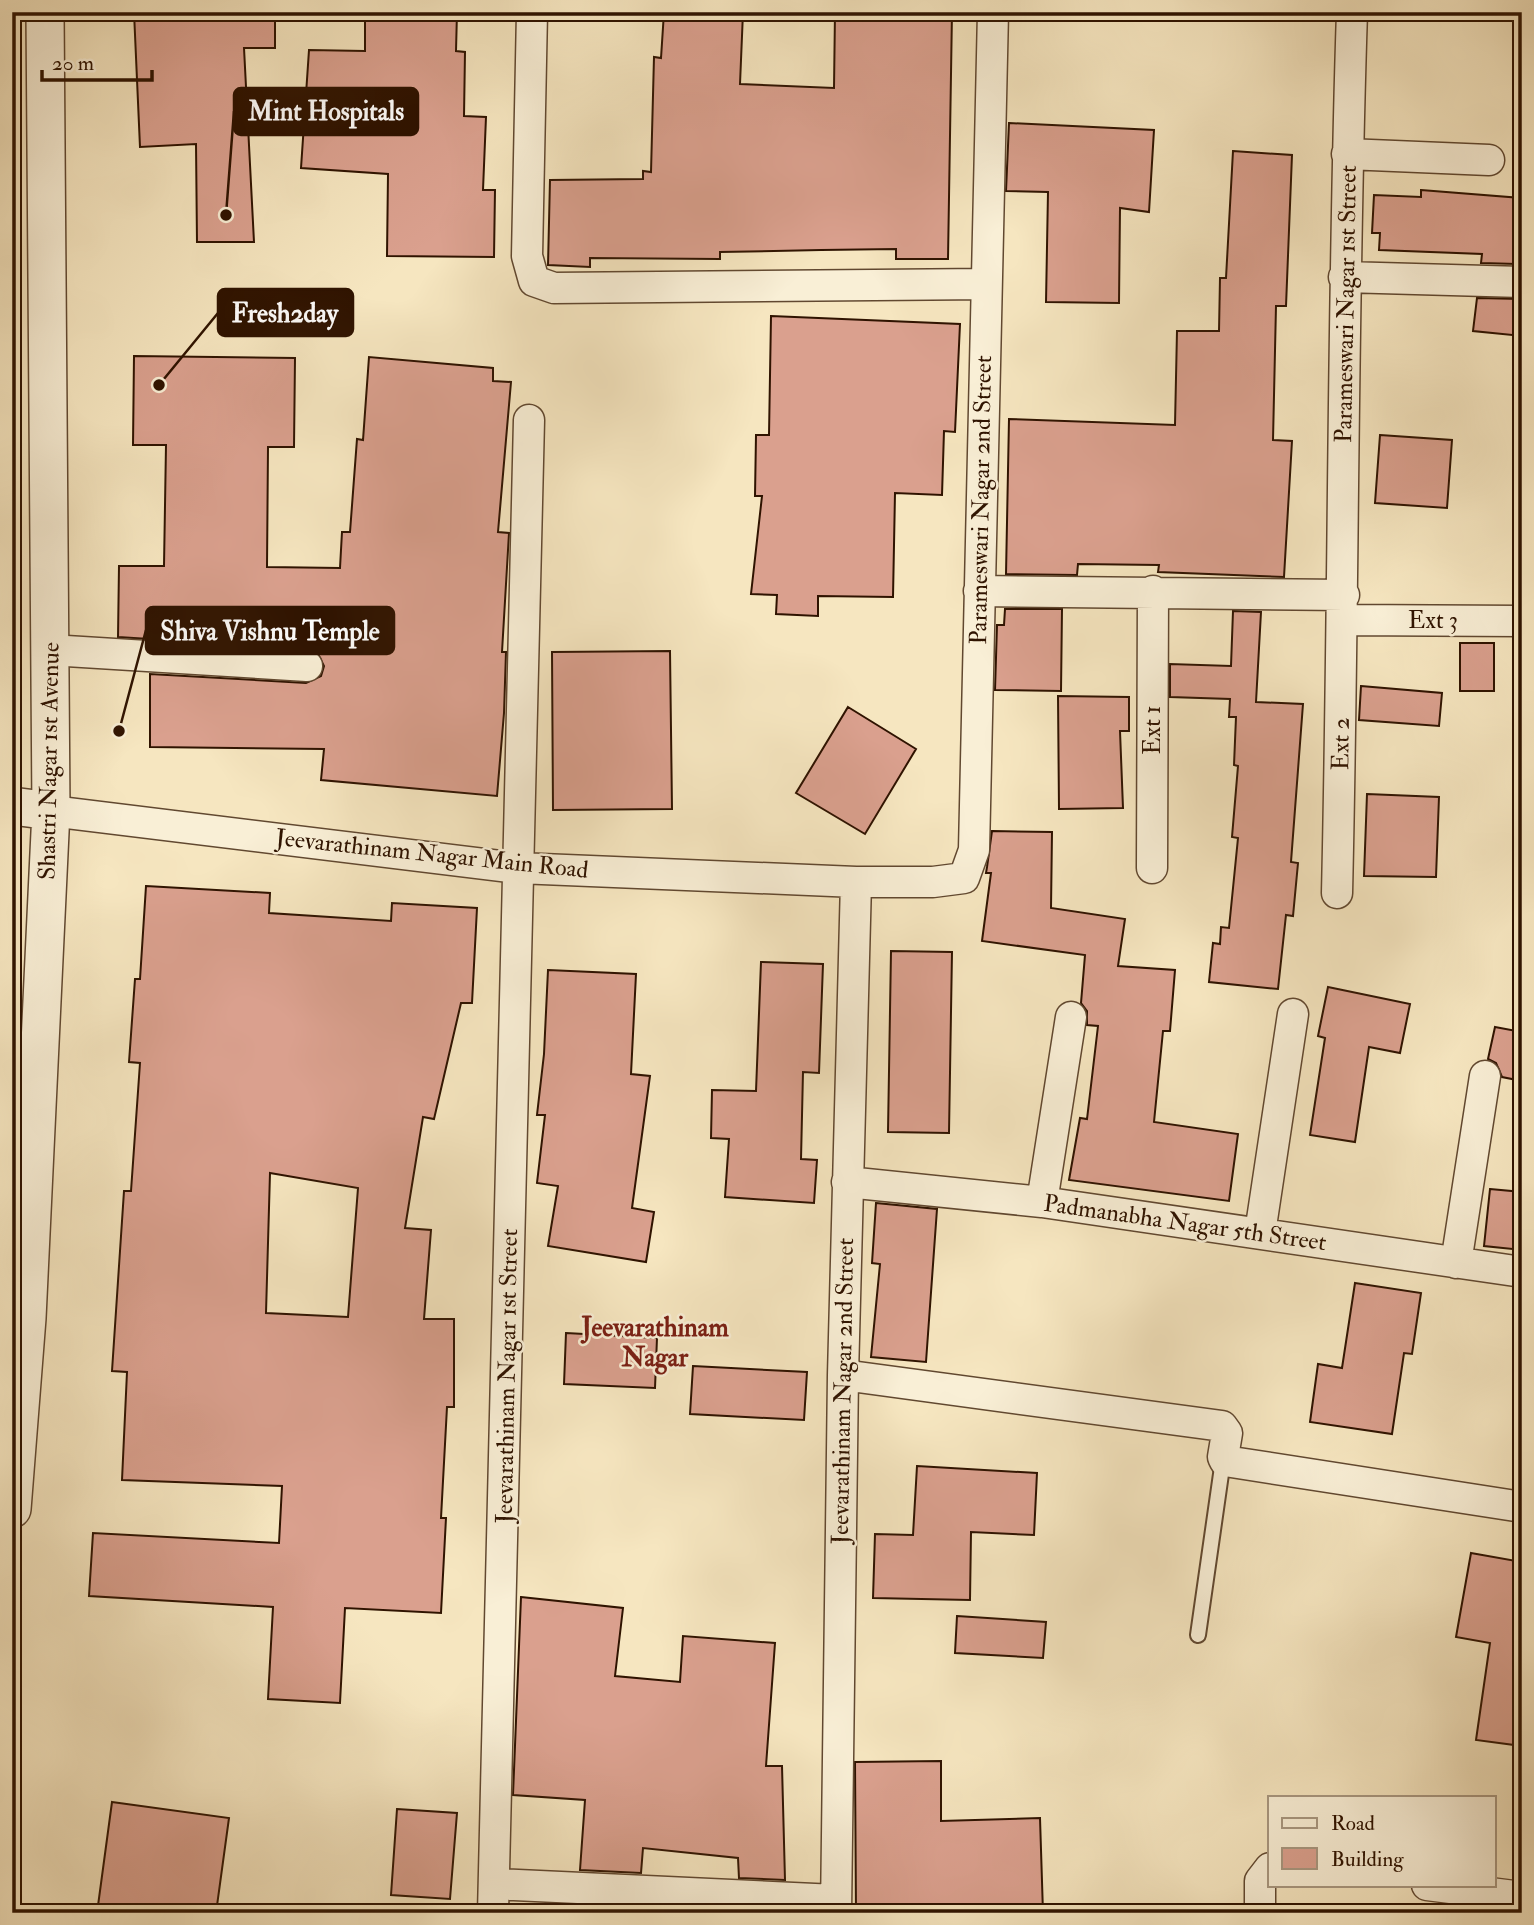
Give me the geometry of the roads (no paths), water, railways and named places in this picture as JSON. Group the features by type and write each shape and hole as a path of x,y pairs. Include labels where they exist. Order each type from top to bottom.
{"street":[{"name":"Shastri Nagar 1st Avenue","path":"12,1508 21,1254 51,811 45,12"},
{"path":"532,12 527,256 534,281 554,288 986,284"},
{"name":"Parameswari Nagar 2nd Street","path":"856,882 951,881 964,878 974,850 993,12"},
{"name":"Parameswari Nagar 1st Street","path":"1344,608 1344,276 1352,12"},
{"path":"1348,154 1489,160"},
{"path":"1344,276 1522,282"},
{"name":"Jeevarathinam Nagar 1st Street","path":"494,1898 529,420"},
{"name":"Ext 3","path":"979,591 1153,591 1522,621"},
{"name":"Ext 1","path":"1152,868 1153,591"},
{"name":"Ext 2","path":"1337,893 1344,608"},
{"path":"50,650 307,666"},
{"path":"12,806 51,811"},
{"name":"Jeevarathinam Nagar Main Road","path":"51,811 518,868 856,882"},
{"name":"Jeevarathinam Nagar 2nd Street","path":"836,1906 843,1375 856,882"},
{"path":"1260,1233 1293,1014"},
{"path":"1042,1202 1071,1017"},
{"path":"1457,1263 1485,1076"},
{"name":"Padmanabha Nagar 5th Street","path":"847,1182 1042,1202 1522,1272"},
{"path":"843,1375 1222,1426 1227,1433 1223,1460 1522,1507"},
{"path":"1260,1913 1260,1881 1268,1871"},
{"path":"1435,1886 1522,1897"},
{"path":"494,1898 836,1906"}],"lane":[{"path":"1198,1635 1223,1460"}],"place":[{"name":"Mint Hospitals","path":"226,215"},
{"name":"Fresh2day","path":"159,385"},
{"name":"Shiva Vishnu Temple","path":"119,731"}],"district":[{"name":"Jeevarathinam Nagar","path":"655,1343"}]}
